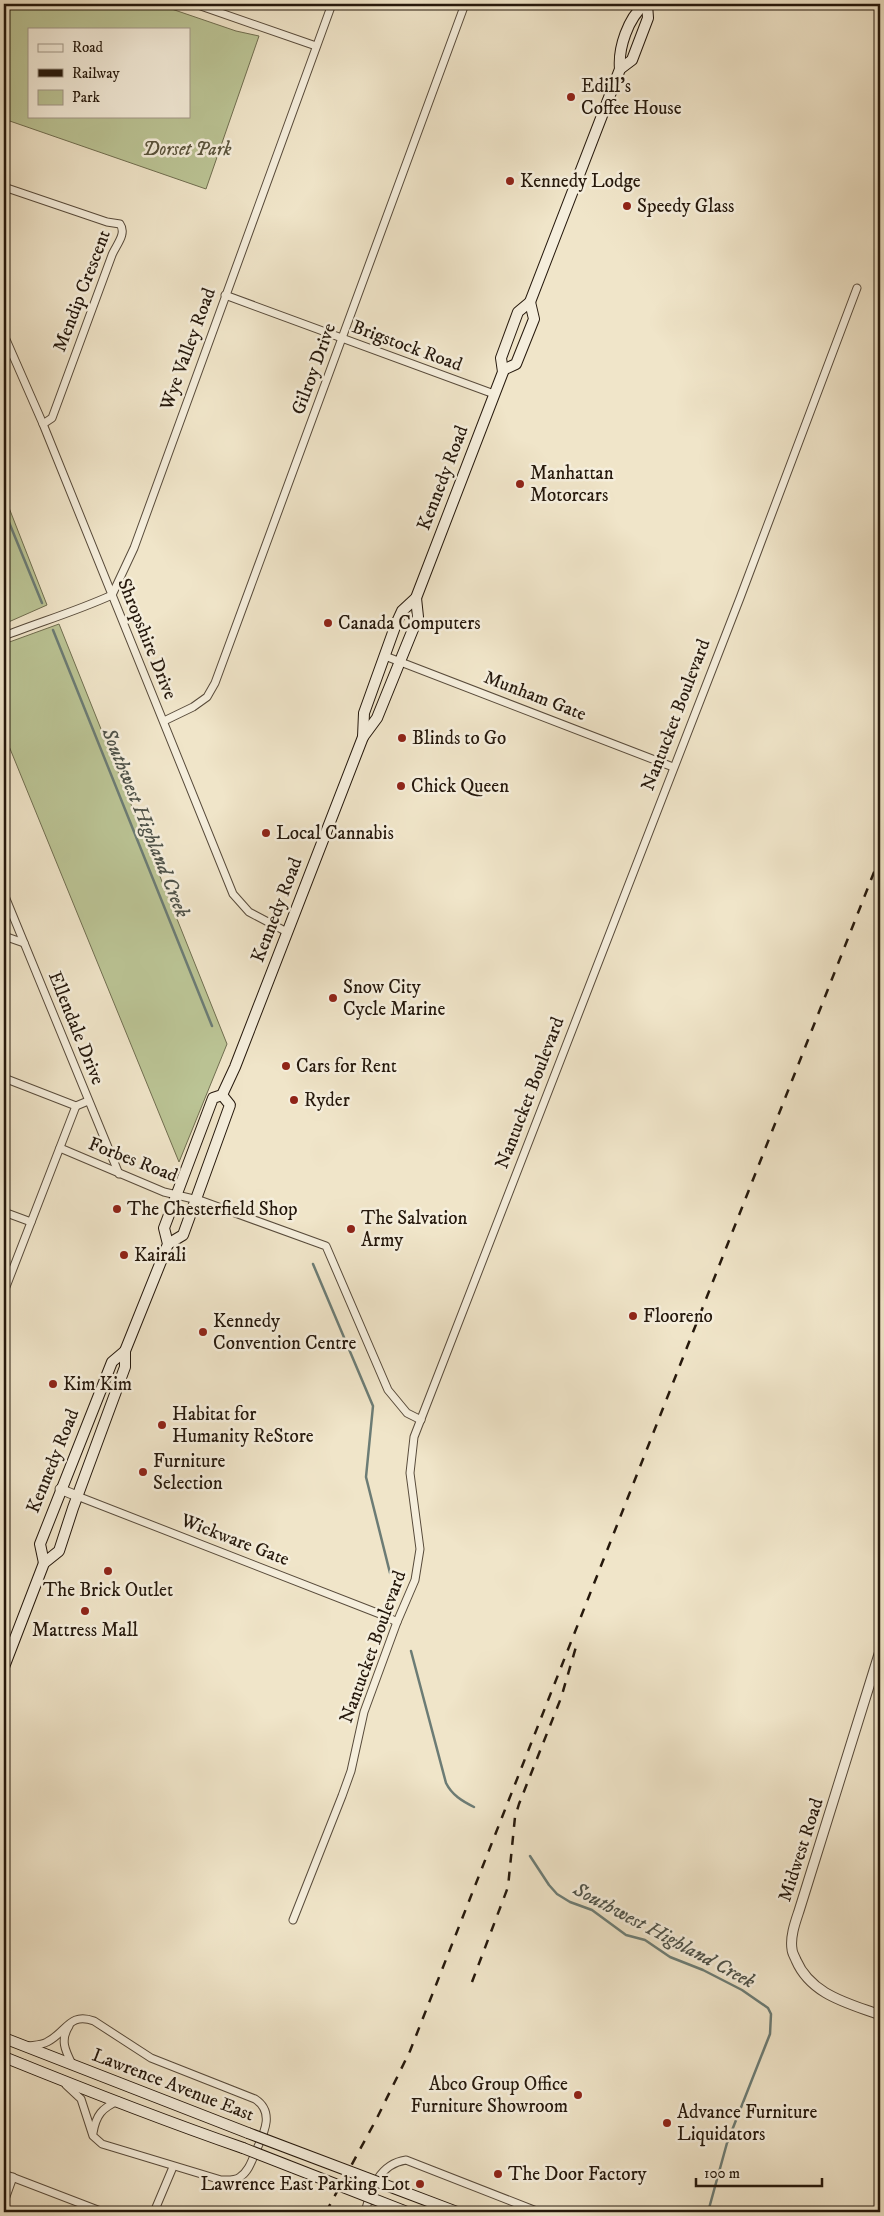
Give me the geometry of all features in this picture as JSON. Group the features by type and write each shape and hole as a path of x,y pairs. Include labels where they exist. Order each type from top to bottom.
{"main road":[{"name":"Kennedy Road","path":"363,738 364,713 402,611 416,598 504,370 501,358 518,312 530,302 620,69 632,60 648,18 646,4"},
{"name":"Kennedy Road","path":"504,370 516,364 534,319 530,302"},
{"name":"Kennedy Road","path":"168,1244 164,1228 213,1098 222,1095 363,738 377,718 418,617 416,598"},
{"name":"Kennedy Road","path":"4,1667 44,1563 59,1551 77,1496 125,1367 125,1351 168,1244 182,1235 196,1199 230,1105 222,1095"},
{"name":"Kennedy Road","path":"44,1563 40,1544 60,1489 112,1362 125,1351"},
{"name":"Lawrence Avenue East","path":"4,2038 457,2212"},
{"name":"Lawrence Avenue East","path":"4,2057 160,2119 243,2148 407,2212"}],"street":[{"path":"195,4 316,46"},
{"name":"Wye Valley Road","path":"112,595 134,548 332,4"},
{"name":"Gilroy Drive","path":"164,721 194,707 207,697 216,683 465,4"},
{"name":"Mendip Crescent","path":"4,187 107,222 120,224 123,228 123,234 117,242 52,418 43,424"},
{"name":"Nantucket Boulevard","path":"293,1920 346,1784 364,1712 397,1622 415,1580 420,1549 409,1463 414,1437 738,603 858,288"},
{"name":"Brigstock Road","path":"225,296 494,394"},
{"name":"Shropshire Drive","path":"4,334 43,424 233,894 249,912 287,932"},
{"path":"4,636 51,617 78,610 112,595"},
{"name":"Munham Gate","path":"385,656 673,767"},
{"name":"Ellendale Drive","path":"4,894 119,1174"},
{"path":"4,936 24,944"},
{"path":"4,1078 76,1106 88,1101"},
{"name":"Ellendale Drive","path":"4,1292 76,1106"},
{"name":"Forbes Road","path":"60,1148 119,1174 176,1195 196,1199 326,1246 388,1390 407,1413 421,1420"},
{"path":"4,1212 31,1222"},
{"name":"Wickware Gate","path":"60,1489 397,1622"},
{"name":"Midwest Road","path":"880,1651 799,1911 794,1929 792,1949 801,1972 809,1982 829,1996 880,2015"},
{"name":"Lawrence Avenue East","path":"56,2078 71,2088 81,2099 93,2136 102,2144 221,2180 240,2178 248,2170 266,2129 264,2106 255,2098 143,2054 94,2021 84,2017 74,2020 63,2040 72,2064"},
{"path":"25,2046 47,2042 74,2020"},
{"name":"Lawrence Avenue East","path":"93,2136 98,2114 104,2108 118,2101"},
{"path":"365,2212 380,2174 385,2167 406,2160 539,2212"},
{"path":"154,2212 173,2167"},
{"path":"4,2174 103,2212"},
{"path":"4,2202 14,2177"}],"green space":[{"name":"Dorset Park","path":"12,4 157,4 236,31 259,36 206,189 4,119 4,26"},
{"path":"4,495 47,605 4,624"},
{"path":"59,624 227,1044 179,1162 4,734 4,644"}],"waterway":[{"name":"Southwest Highland Creek","path":"4,510 42,603"},
{"name":"Southwest Highland Creek","path":"53,630 212,1026"},
{"name":"Southwest Highland Creek","path":"313,1264 373,1406 366,1477 390,1573"},
{"name":"Southwest Highland Creek","path":"411,1651 446,1783 451,1791 474,1807"},
{"name":"Southwest Highland Creek","path":"530,1856 557,1894 570,1902 592,1910 626,1935 645,1940 670,1957 703,1970 742,1990 768,2008 771,2014 770,2034 727,2143 708,2212"}],"railway":[{"path":"326,2212 377,2118 410,2051 880,857"},
{"path":"472,1982 508,1887 515,1817 519,1804 561,1698 578,1640"}],"place":[{"name":"Edill's Coffee House","path":"571,97"},
{"name":"Kennedy Lodge","path":"510,181"},
{"name":"Speedy Glass","path":"627,206"},
{"name":"Manhattan Motorcars","path":"520,484"},
{"name":"Canada Computers","path":"328,623"},
{"name":"Blinds to Go","path":"402,738"},
{"name":"Chick Queen","path":"401,786"},
{"name":"Local Cannabis","path":"266,833"},
{"name":"Snow City Cycle Marine","path":"333,998"},
{"name":"Cars for Rent","path":"286,1066"},
{"name":"Ryder","path":"294,1100"},
{"name":"The Chesterfield Shop","path":"117,1209"},
{"name":"The Salvation Army","path":"351,1229"},
{"name":"Kairali","path":"124,1255"},
{"name":"Flooreno","path":"633,1316"},
{"name":"Kennedy Convention Centre","path":"203,1332"},
{"name":"Kim Kim","path":"53,1384"},
{"name":"Habitat for Humanity ReStore","path":"162,1425"},
{"name":"Furniture Selection","path":"143,1472"},
{"name":"The Brick Outlet","path":"108,1571"},
{"name":"Mattress Mall","path":"85,1611"},
{"name":"Abco Group Office Furniture Showroom","path":"578,2095"},
{"name":"Advance Furniture Liquidators","path":"667,2123"},
{"name":"The Door Factory","path":"498,2174"},
{"name":"Lawrence East Parking Lot","path":"420,2184"}]}
